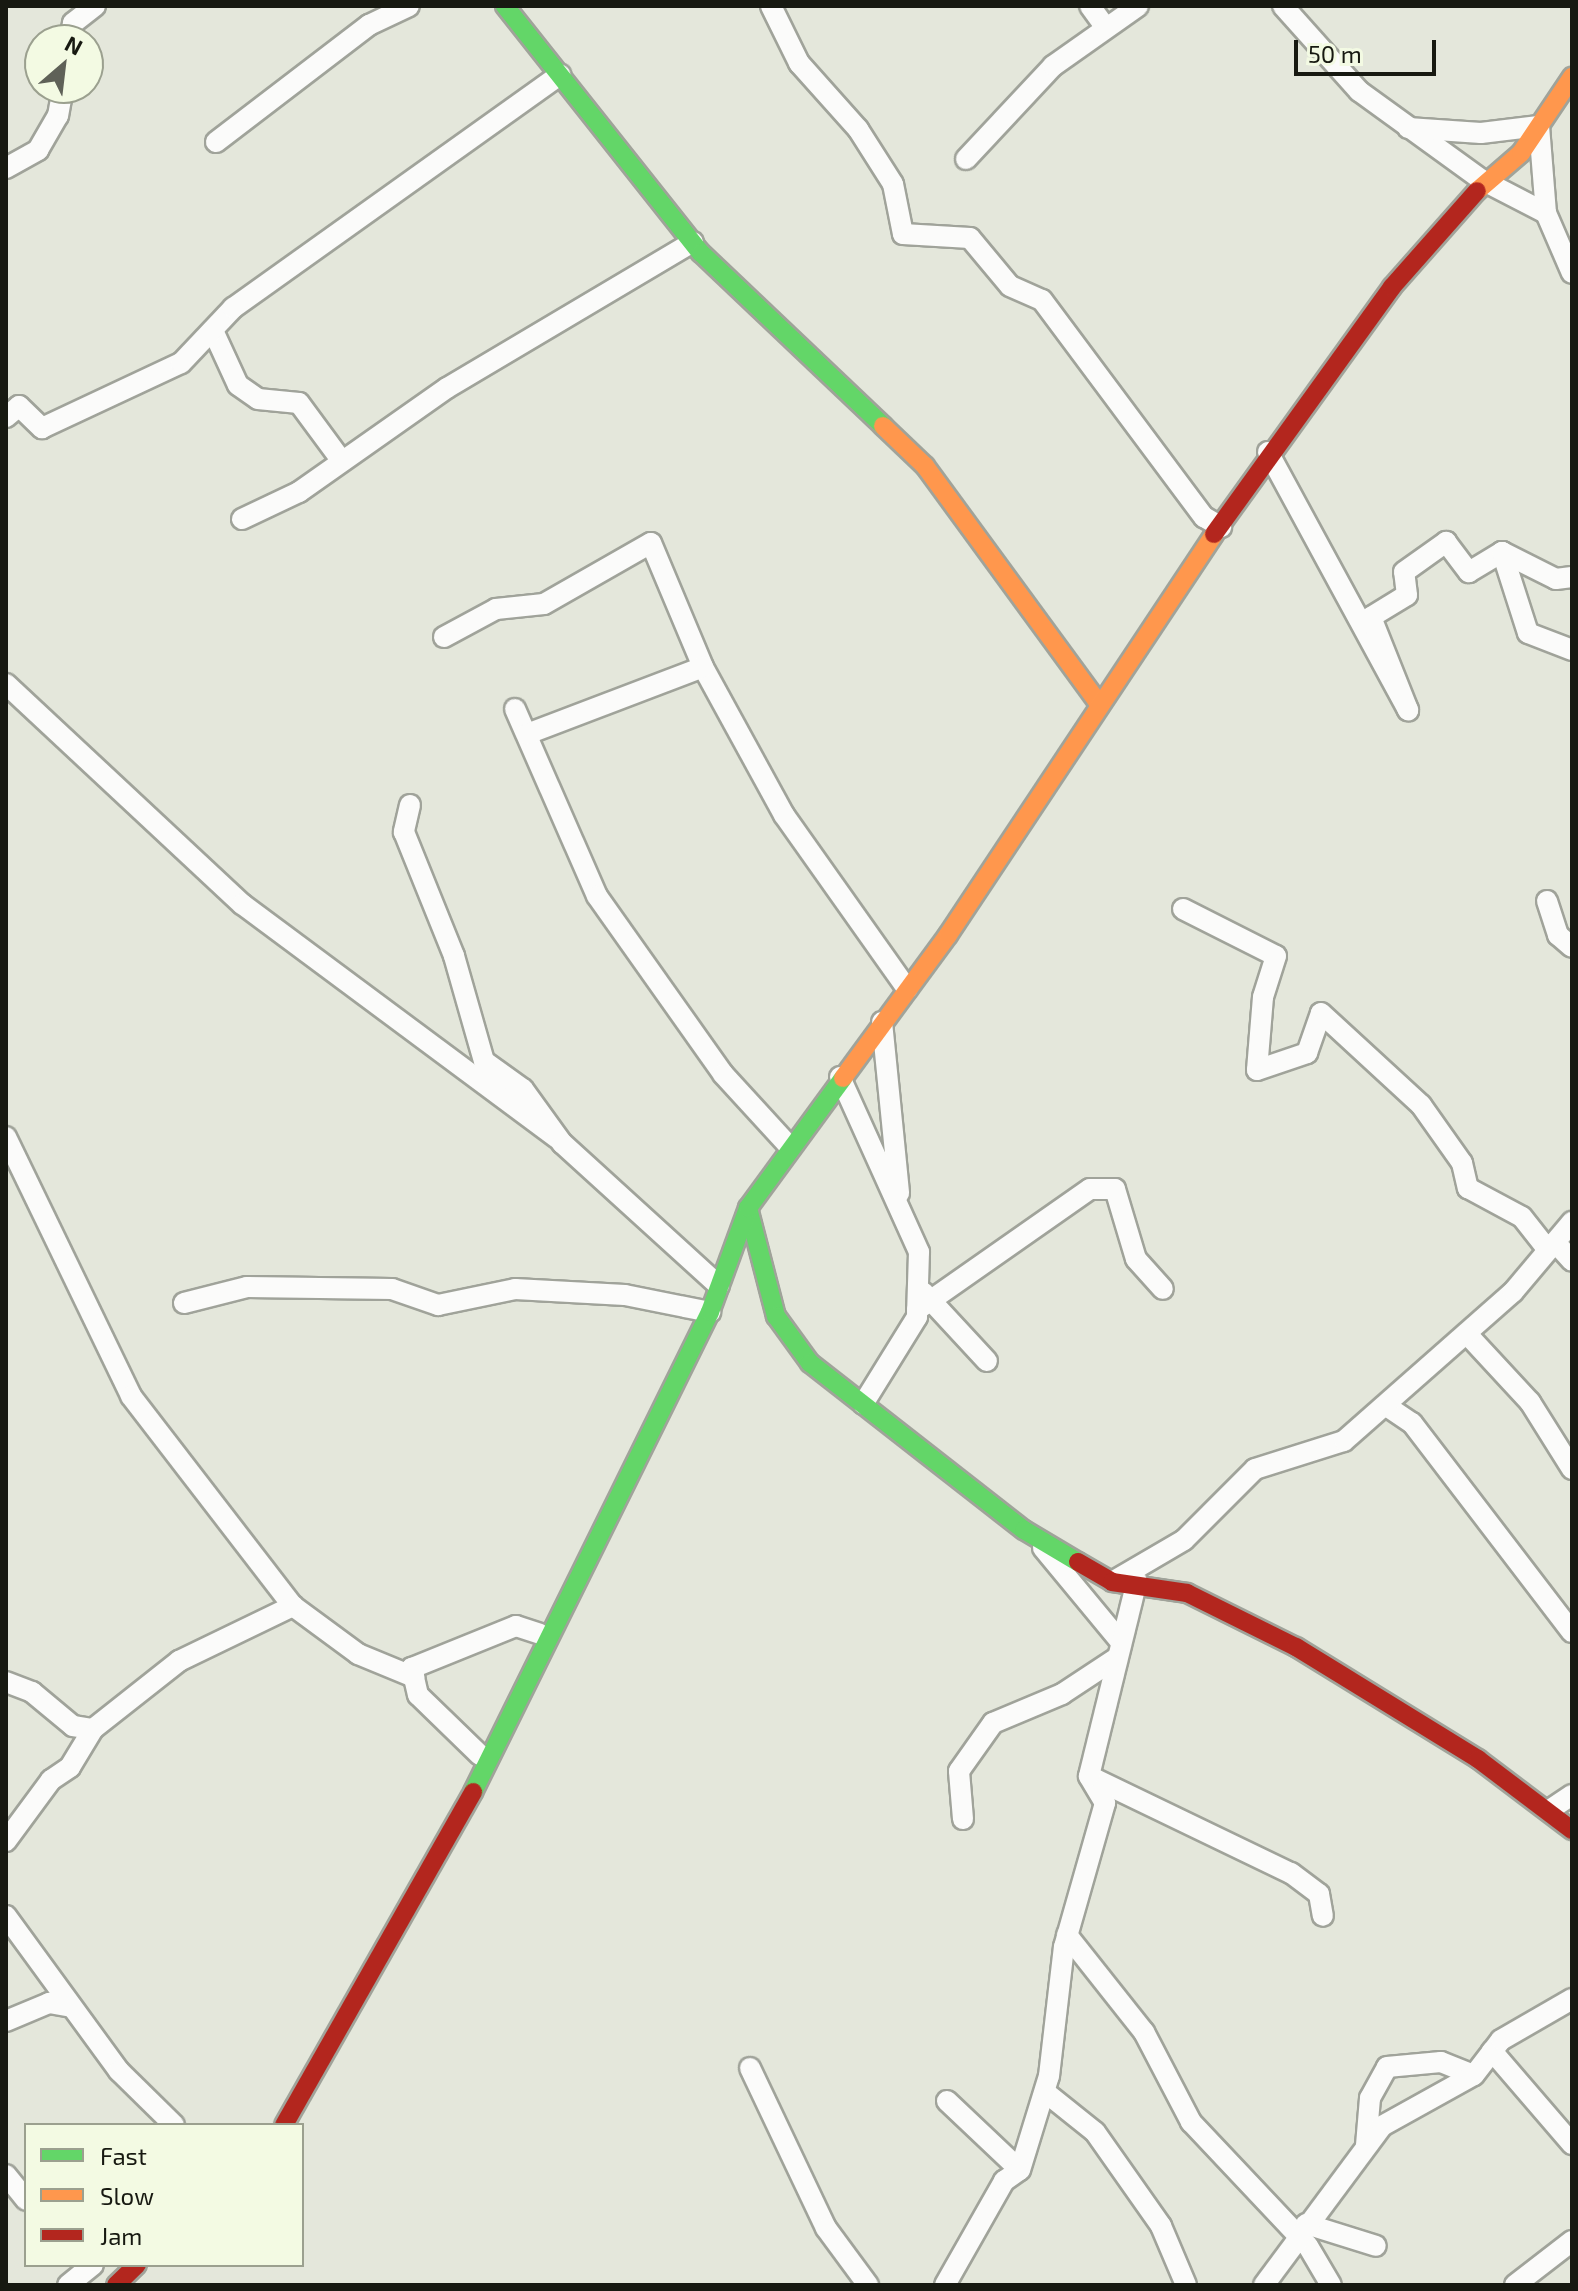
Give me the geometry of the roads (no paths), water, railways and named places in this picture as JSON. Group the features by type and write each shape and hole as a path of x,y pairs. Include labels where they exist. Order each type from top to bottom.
{"street":[{"path":"70,23 95,6"},
{"path":"216,142 369,25 409,6"},
{"path":"505,6 693,242 925,466 1099,704"},
{"path":"771,6 799,63 858,129 893,184 903,234 970,238 1010,286 1042,300 1204,517 1221,527"},
{"path":"1090,6 1106,28"},
{"path":"966,159 1053,66 1138,6"},
{"path":"1283,6 1348,81 1482,180 1546,213"},
{"path":"6,417 19,406 42,428 181,363 215,335 233,308 560,75"},
{"path":"285,2123 488,1765 710,1312 748,1208 789,1146 907,989 1221,527 1268,452 1392,287 1473,200 1482,180 1521,153 1572,77"},
{"path":"6,168 38,150 58,116 60,104"},
{"path":"1408,128 1481,133 1539,126"},
{"path":"1539,126 1546,213 1572,273"},
{"path":"242,519 299,492 341,460 693,242"},
{"path":"215,335 238,385 258,399 299,403 341,460"},
{"path":"1268,452 1408,710 1371,617 1407,595 1404,572 1446,542 1469,572 1502,552"},
{"path":"444,637 496,609 544,604 651,543 703,667 784,815 907,989"},
{"path":"1502,552 1556,579 1572,577"},
{"path":"1502,552 1528,633 1572,650"},
{"path":"527,734 703,667"},
{"path":"6,684 242,904 557,1138 719,1286"},
{"path":"515,709 597,896 723,1074 789,1146"},
{"path":"410,805 404,832 454,956 484,1061 523,1089 557,1138"},
{"path":"1547,901 1558,935 1572,947"},
{"path":"1183,909 1276,956 1263,997 1257,1070 1307,1053 1321,1013 1421,1105 1462,1163 1468,1188 1522,1217 1572,1261"},
{"path":"882,1022 900,1212"},
{"path":"840,1077 919,1252 922,1299 987,1361"},
{"path":"6,1137 131,1396 293,1606 358,1654 414,1677"},
{"path":"863,1404 922,1299 1090,1189 1115,1189 1136,1259 1163,1289"},
{"path":"748,1208 764,1283 789,1338 863,1404 1032,1535 1112,1582 1137,1581 1187,1593 1296,1647 1551,1809 1572,1830"},
{"path":"1112,1582 1184,1540 1255,1469 1344,1441 1388,1407 1467,1334 1572,1222"},
{"path":"184,1303 261,1287 392,1289 438,1305 515,1289 625,1295 710,1312"},
{"path":"1467,1334 1530,1402 1572,1469"},
{"path":"1388,1407 1412,1423 1572,1632"},
{"path":"1032,1535 1118,1650"},
{"path":"945,2285 1004,2181 1020,2170 1045,2092 1067,1935 1105,1803 1089,1776 1137,1581"},
{"path":"6,1841 51,1780 70,1767 93,1729 179,1661 293,1606"},
{"path":"480,1755 418,1695 412,1668 444,1659 475,1638 516,1626 540,1634"},
{"path":"963,1819 959,1771 993,1723 1062,1694 1118,1650"},
{"path":"6,1682 32,1692 73,1726 93,1729"},
{"path":"1089,1776 1291,1873 1319,1894 1323,1916"},
{"path":"1551,1809 1572,1795"},
{"path":"6,1916 119,2071 172,2123"},
{"path":"1067,1935 1144,2032 1191,2122 1301,2229 1331,2285"},
{"path":"1264,2285 1301,2229 1382,2126 1426,2096 1474,2075 1492,2051 1572,1999"},
{"path":"6,2021 49,2003 72,2007"},
{"path":"1492,2051 1572,2144"},
{"path":"1366,2147 1370,2098 1387,2067 1441,2062 1474,2075"},
{"path":"750,2068 826,2228 868,2285"},
{"path":"1045,2092 1095,2132 1161,2226 1186,2285"},
{"path":"947,2101 1020,2170"},
{"path":"6,2175 24,2198"},
{"path":"1301,2229 1376,2246"},
{"path":"1516,2285 1572,2241"},
{"path":"116,2285 135,2267"}]}
